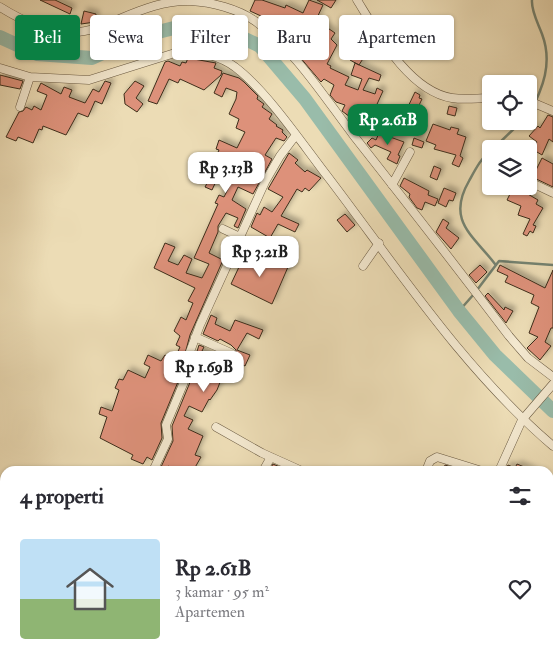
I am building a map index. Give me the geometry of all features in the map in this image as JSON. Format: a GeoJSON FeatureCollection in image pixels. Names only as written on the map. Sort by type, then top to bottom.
{"type":"FeatureCollection","features":[{"type":"Feature","properties":{"kind":"street"},"geometry":{"type":"LineString","coordinates":[[357,0],[377,33],[413,78],[425,87],[451,98],[482,98]]}},
{"type":"Feature","properties":{"kind":"street"},"geometry":{"type":"LineString","coordinates":[[0,6],[32,24],[70,31],[95,29],[149,7],[180,2],[209,4],[245,15],[272,36],[302,68],[509,336],[528,358],[553,377]]}},
{"type":"Feature","properties":{"kind":"street"},"geometry":{"type":"LineString","coordinates":[[0,68],[30,77],[89,80],[178,52],[201,52],[225,60],[237,68],[253,82],[296,135],[461,350],[524,418],[553,446]]}},
{"type":"Feature","properties":{"kind":"street"},"geometry":{"type":"LineString","coordinates":[[20,107],[30,77]]}},
{"type":"Feature","properties":{"kind":"street"},"geometry":{"type":"LineString","coordinates":[[537,104],[553,111]]}},
{"type":"Feature","properties":{"kind":"street"},"geometry":{"type":"LineString","coordinates":[[155,466],[167,441],[166,425],[189,370],[188,357],[195,337],[265,182],[284,150],[296,135]]}},
{"type":"Feature","properties":{"kind":"street"},"geometry":{"type":"LineString","coordinates":[[392,185],[410,152]]}},
{"type":"Feature","properties":{"kind":"street"},"geometry":{"type":"LineString","coordinates":[[537,185],[553,193]]}},
{"type":"Feature","properties":{"kind":"street"},"geometry":{"type":"LineString","coordinates":[[223,229],[240,237]]}},
{"type":"Feature","properties":{"kind":"street"},"geometry":{"type":"LineString","coordinates":[[364,266],[378,243]]}},
{"type":"Feature","properties":{"kind":"street"},"geometry":{"type":"LineString","coordinates":[[195,337],[231,353]]}},
{"type":"Feature","properties":{"kind":"street"},"geometry":{"type":"LineString","coordinates":[[501,466],[524,418],[552,385]]}},
{"type":"Feature","properties":{"kind":"street"},"geometry":{"type":"LineString","coordinates":[[216,427],[271,458],[290,466]]}},
{"type":"Feature","properties":{"kind":"street"},"geometry":{"type":"LineString","coordinates":[[428,466],[430,460],[437,457],[466,466]]}},
{"type":"Feature","properties":{"kind":"street"},"geometry":{"type":"LineString","coordinates":[[266,466],[271,458]]}},
{"type":"Feature","properties":{"kind":"building"},"geometry":{"type":"Polygon","coordinates":[[[40,0],[55,0],[72,8],[70,14],[40,0]]]}},
{"type":"Feature","properties":{"kind":"building"},"geometry":{"type":"Polygon","coordinates":[[[255,0],[262,0],[285,8],[286,5],[303,13],[309,0],[323,5],[318,15],[259,15],[250,11],[255,0]]]}},
{"type":"Feature","properties":{"kind":"building"},"geometry":{"type":"Polygon","coordinates":[[[317,0],[336,0],[331,8],[317,0]]]}},
{"type":"Feature","properties":{"kind":"building"},"geometry":{"type":"Polygon","coordinates":[[[84,11],[96,14],[90,15],[90,23],[81,24],[84,11]]]}},
{"type":"Feature","properties":{"kind":"building"},"geometry":{"type":"Polygon","coordinates":[[[329,29],[335,33],[331,39],[337,45],[327,64],[331,66],[330,68],[349,77],[345,85],[358,90],[362,79],[351,75],[355,63],[381,75],[379,81],[369,78],[363,90],[375,94],[377,88],[383,91],[363,135],[358,132],[360,127],[352,123],[354,120],[342,111],[345,105],[336,102],[330,95],[334,85],[324,79],[321,82],[302,60],[329,60],[329,29]]]}},
{"type":"Feature","properties":{"kind":"building"},"geometry":{"type":"Polygon","coordinates":[[[187,60],[199,60],[216,63],[214,68],[222,71],[221,75],[204,90],[180,79],[178,83],[169,79],[157,104],[148,101],[165,62],[168,61],[180,66],[182,62],[186,63],[187,60]]]}},
{"type":"Feature","properties":{"kind":"building"},"geometry":{"type":"Polygon","coordinates":[[[350,60],[362,60],[359,65],[350,60]]]}},
{"type":"Feature","properties":{"kind":"building"},"geometry":{"type":"Polygon","coordinates":[[[223,73],[239,78],[258,96],[257,99],[264,104],[262,107],[272,114],[269,119],[283,130],[282,132],[287,137],[284,141],[276,138],[265,155],[272,159],[253,194],[238,187],[232,200],[246,209],[238,228],[234,226],[238,218],[226,213],[218,226],[218,232],[209,253],[223,260],[190,335],[183,361],[175,358],[180,347],[176,345],[180,336],[174,331],[181,317],[186,320],[193,303],[188,301],[195,288],[154,268],[165,243],[175,247],[168,261],[178,265],[184,255],[192,259],[186,273],[202,278],[209,264],[194,258],[218,204],[215,203],[219,195],[224,197],[232,181],[219,175],[212,190],[205,187],[218,163],[214,161],[219,150],[216,149],[219,140],[237,148],[245,132],[236,128],[239,119],[229,114],[237,92],[226,88],[222,97],[214,93],[223,73]]]}},
{"type":"Feature","properties":{"kind":"building"},"geometry":{"type":"Polygon","coordinates":[[[0,75],[23,81],[20,89],[0,85],[0,75]]]}},
{"type":"Feature","properties":{"kind":"building"},"geometry":{"type":"Polygon","coordinates":[[[105,81],[111,83],[102,104],[95,101],[88,117],[78,113],[66,135],[43,126],[42,130],[39,129],[33,143],[18,137],[16,141],[6,137],[19,112],[23,111],[26,107],[32,110],[34,106],[41,110],[47,95],[37,91],[41,83],[61,94],[64,87],[72,90],[69,97],[85,103],[93,89],[99,92],[105,81]]]}},
{"type":"Feature","properties":{"kind":"building"},"geometry":{"type":"Polygon","coordinates":[[[135,81],[144,86],[136,98],[143,104],[137,112],[125,104],[124,94],[135,81]]]}},
{"type":"Feature","properties":{"kind":"building"},"geometry":{"type":"Polygon","coordinates":[[[415,92],[422,99],[409,126],[396,121],[400,113],[405,113],[415,92]]]}},
{"type":"Feature","properties":{"kind":"building"},"geometry":{"type":"Polygon","coordinates":[[[449,106],[457,108],[455,116],[447,114],[449,106]]]}},
{"type":"Feature","properties":{"kind":"building"},"geometry":{"type":"Polygon","coordinates":[[[548,115],[553,117],[553,142],[549,139],[542,155],[537,152],[537,140],[529,136],[534,130],[537,130],[538,126],[540,128],[548,115]]]}},
{"type":"Feature","properties":{"kind":"building"},"geometry":{"type":"Polygon","coordinates":[[[433,124],[450,130],[451,127],[459,129],[457,134],[466,137],[460,156],[463,158],[459,167],[452,164],[456,155],[434,149],[436,145],[426,141],[433,124]]]}},
{"type":"Feature","properties":{"kind":"building"},"geometry":{"type":"Polygon","coordinates":[[[379,133],[404,142],[398,155],[400,156],[397,164],[387,159],[391,152],[375,145],[371,148],[367,143],[372,138],[376,140],[379,133]]]}},
{"type":"Feature","properties":{"kind":"building"},"geometry":{"type":"Polygon","coordinates":[[[414,138],[424,142],[422,148],[412,145],[414,138]]]}},
{"type":"Feature","properties":{"kind":"building"},"geometry":{"type":"Polygon","coordinates":[[[289,153],[298,160],[295,163],[305,172],[307,170],[321,178],[309,191],[305,188],[302,192],[297,189],[281,216],[299,224],[295,232],[278,224],[270,238],[251,227],[257,213],[260,215],[264,207],[272,212],[283,197],[268,189],[289,153]]]}},
{"type":"Feature","properties":{"kind":"building"},"geometry":{"type":"Polygon","coordinates":[[[542,158],[553,164],[553,187],[537,179],[537,168],[542,158]]]}},
{"type":"Feature","properties":{"kind":"building"},"geometry":{"type":"Polygon","coordinates":[[[434,166],[441,169],[437,180],[430,177],[434,166]]]}},
{"type":"Feature","properties":{"kind":"building"},"geometry":{"type":"Polygon","coordinates":[[[404,178],[429,191],[428,195],[438,199],[435,206],[425,202],[422,210],[417,208],[409,197],[410,194],[400,186],[404,178]]]}},
{"type":"Feature","properties":{"kind":"building"},"geometry":{"type":"Polygon","coordinates":[[[444,188],[456,193],[453,201],[449,200],[446,207],[438,203],[444,188]]]}},
{"type":"Feature","properties":{"kind":"building"},"geometry":{"type":"Polygon","coordinates":[[[510,195],[529,195],[538,200],[536,204],[543,208],[533,225],[536,226],[533,233],[530,231],[527,236],[523,234],[530,219],[518,215],[521,206],[507,200],[510,195]]]}},
{"type":"Feature","properties":{"kind":"building"},"geometry":{"type":"Polygon","coordinates":[[[345,214],[355,225],[347,232],[337,220],[345,214]]]}},
{"type":"Feature","properties":{"kind":"building"},"geometry":{"type":"Polygon","coordinates":[[[443,219],[449,223],[446,228],[459,238],[451,249],[436,232],[443,219]]]}},
{"type":"Feature","properties":{"kind":"building"},"geometry":{"type":"Polygon","coordinates":[[[266,255],[288,267],[272,304],[231,284],[239,267],[233,265],[237,256],[258,270],[266,255]]]}},
{"type":"Feature","properties":{"kind":"building"},"geometry":{"type":"Polygon","coordinates":[[[480,265],[487,272],[476,283],[469,275],[480,265]]]}},
{"type":"Feature","properties":{"kind":"building"},"geometry":{"type":"Polygon","coordinates":[[[500,265],[545,288],[553,270],[553,328],[551,328],[545,342],[551,346],[540,360],[527,348],[538,337],[529,333],[539,307],[531,303],[534,295],[505,282],[508,276],[497,271],[500,265]]]}},
{"type":"Feature","properties":{"kind":"building"},"geometry":{"type":"Polygon","coordinates":[[[488,293],[504,310],[505,307],[513,311],[506,323],[485,296],[488,293]]]}},
{"type":"Feature","properties":{"kind":"building"},"geometry":{"type":"Polygon","coordinates":[[[211,315],[217,318],[215,324],[230,331],[235,320],[263,330],[259,339],[247,333],[237,350],[250,355],[245,366],[234,361],[230,369],[226,367],[217,390],[209,399],[202,412],[189,406],[184,416],[193,420],[188,429],[203,436],[195,455],[201,457],[196,466],[161,466],[173,441],[172,426],[193,375],[207,382],[213,370],[194,361],[199,345],[204,347],[202,351],[213,356],[214,353],[231,359],[236,355],[236,350],[231,345],[220,339],[218,341],[203,334],[211,315]]]}},
{"type":"Feature","properties":{"kind":"building"},"geometry":{"type":"Polygon","coordinates":[[[148,355],[161,361],[165,355],[173,360],[166,371],[180,377],[161,423],[162,438],[152,460],[147,457],[143,464],[131,459],[133,455],[100,438],[107,417],[99,414],[101,407],[112,411],[119,390],[115,388],[119,379],[123,380],[128,370],[145,378],[150,367],[144,364],[148,355]]]}},
{"type":"Feature","properties":{"kind":"waterway"},"geometry":{"type":"LineString","coordinates":[[532,0],[547,55],[545,75],[537,97]]}},
{"type":"Feature","properties":{"kind":"waterway"},"geometry":{"type":"LineString","coordinates":[[0,37],[37,54],[92,58],[138,37],[186,25],[228,31],[260,46],[305,99],[459,311],[495,355],[553,411]]}},
{"type":"Feature","properties":{"kind":"waterway"},"geometry":{"type":"LineString","coordinates":[[502,140],[513,130]]}},
{"type":"Feature","properties":{"kind":"waterway"},"geometry":{"type":"LineString","coordinates":[[482,159],[463,195],[460,207],[461,217],[471,236],[495,264]]}},
{"type":"Feature","properties":{"kind":"waterway"},"geometry":{"type":"LineString","coordinates":[[477,290],[499,261],[553,265]]}},
{"type":"Feature","properties":{"kind":"waterway"},"geometry":{"type":"LineString","coordinates":[[459,311],[474,294]]}}]}
